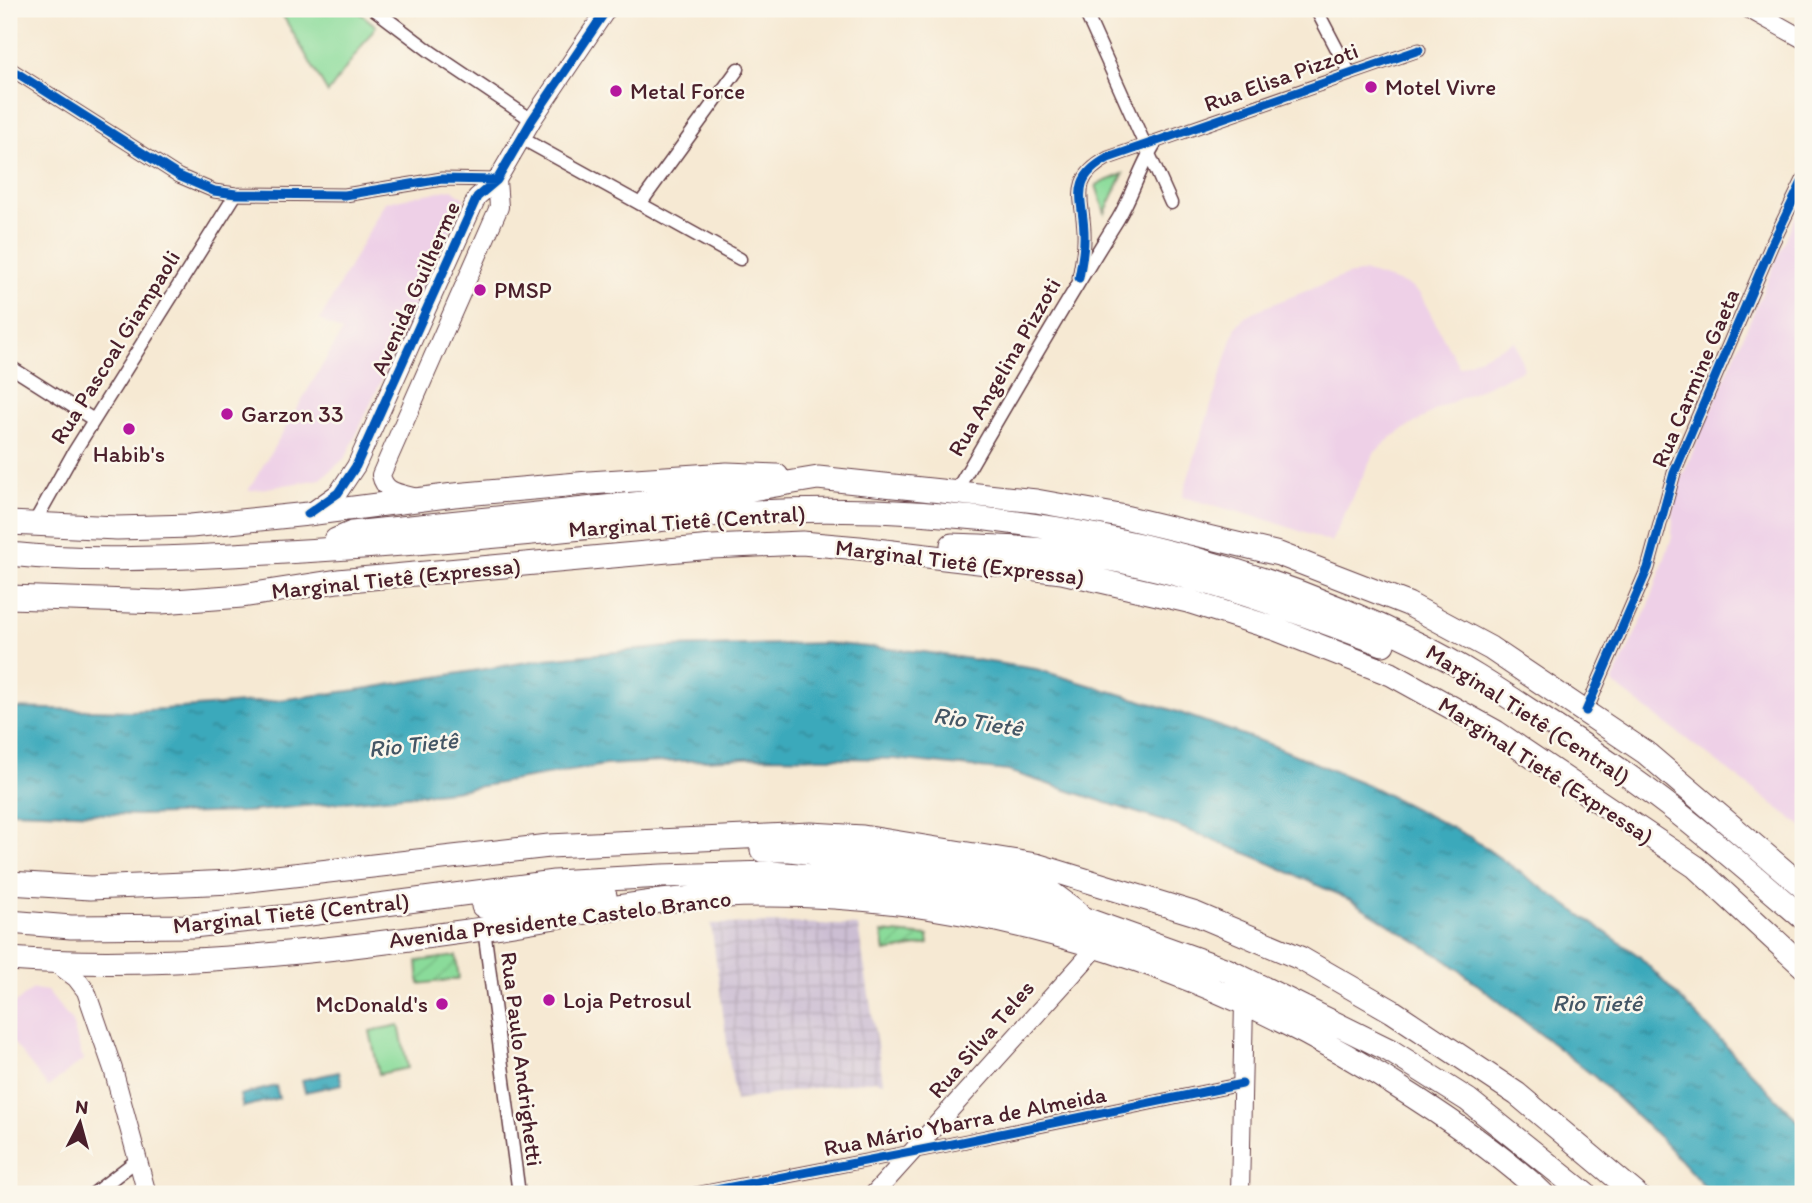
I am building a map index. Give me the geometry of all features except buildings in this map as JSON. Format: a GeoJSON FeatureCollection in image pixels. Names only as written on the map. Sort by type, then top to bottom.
{"type":"FeatureCollection","features":[{"type":"Feature","properties":{"kind":"highway"},"geometry":{"type":"LineString","coordinates":[[9,523],[147,528],[309,514],[454,495],[727,474],[818,478],[956,491],[1120,516],[1279,554],[1408,604],[1490,648],[1646,753],[1803,887]]}},
{"type":"Feature","properties":{"kind":"highway"},"geometry":{"type":"LineString","coordinates":[[307,552],[352,533],[710,496],[818,478]]}},
{"type":"Feature","properties":{"kind":"highway","name":"Marginal Tietê (Central)"},"geometry":{"type":"LineString","coordinates":[[9,554],[143,559],[307,552],[444,542],[752,512],[866,511],[959,516],[1072,530],[1180,554],[1246,573],[1328,604],[1423,646],[1488,683],[1577,741],[1676,811],[1803,918]]}},
{"type":"Feature","properties":{"kind":"highway","name":"Marginal Tietê (Expressa)"},"geometry":{"type":"LineString","coordinates":[[9,597],[161,601],[242,596],[338,581],[712,547],[802,543],[1062,572],[1188,601],[1276,629],[1391,674],[1496,732],[1696,867],[1803,966]]}},
{"type":"Feature","properties":{"kind":"highway"},"geometry":{"type":"LineString","coordinates":[[859,548],[925,544],[1014,548],[1085,555],[1184,575],[1276,604],[1488,683]]}},
{"type":"Feature","properties":{"kind":"highway"},"geometry":{"type":"LineString","coordinates":[[9,883],[90,888],[232,882],[550,846],[811,834],[863,837],[1036,865],[1196,914],[1300,958],[1392,1011],[1517,1094],[1636,1194]]}},
{"type":"Feature","properties":{"kind":"highway"},"geometry":{"type":"LineString","coordinates":[[550,846],[585,854],[790,850],[906,864],[1017,882],[1050,892],[1086,919]]}},
{"type":"Feature","properties":{"kind":"highway","name":"Marginal Tietê (Central)"},"geometry":{"type":"LineString","coordinates":[[9,922],[71,927],[192,926],[302,915],[554,882],[770,873],[888,881],[1006,899],[1086,919],[1227,970],[1389,1050],[1468,1100],[1585,1194]]}},
{"type":"Feature","properties":{"kind":"highway","name":"Avenida Presidente Castelo Branco"},"geometry":{"type":"LineString","coordinates":[[9,959],[54,962],[166,962],[267,956],[484,929],[660,901],[759,894],[895,903],[992,918],[1096,947],[1170,971],[1244,1002],[1335,1048],[1403,1090],[1524,1175],[1543,1194]]}},
{"type":"Feature","properties":{"kind":"highway"},"geometry":{"type":"LineString","coordinates":[[302,915],[331,920],[611,896],[632,896],[660,901]]}},
{"type":"Feature","properties":{"kind":"street"},"geometry":{"type":"LineString","coordinates":[[374,9],[431,52],[532,120]]}},
{"type":"Feature","properties":{"kind":"street","name":"Avenida Guilherme"},"geometry":{"type":"LineString","coordinates":[[309,514],[338,493],[362,454],[477,197],[498,180],[532,120],[607,9]]}},
{"type":"Feature","properties":{"kind":"street"},"geometry":{"type":"LineString","coordinates":[[1084,9],[1150,147],[1171,203]]}},
{"type":"Feature","properties":{"kind":"street"},"geometry":{"type":"LineString","coordinates":[[1316,9],[1349,72]]}},
{"type":"Feature","properties":{"kind":"street"},"geometry":{"type":"LineString","coordinates":[[1749,9],[1803,39]]}},
{"type":"Feature","properties":{"kind":"street","name":"Rua Elisa Pizzoti"},"geometry":{"type":"LineString","coordinates":[[1079,278],[1084,239],[1080,195],[1086,175],[1093,166],[1108,158],[1150,147],[1349,72],[1419,50]]}},
{"type":"Feature","properties":{"kind":"street"},"geometry":{"type":"LineString","coordinates":[[9,68],[179,176],[214,191],[236,194],[345,195],[442,179],[498,180]]}},
{"type":"Feature","properties":{"kind":"street"},"geometry":{"type":"LineString","coordinates":[[640,204],[738,69]]}},
{"type":"Feature","properties":{"kind":"street"},"geometry":{"type":"LineString","coordinates":[[521,138],[740,259]]}},
{"type":"Feature","properties":{"kind":"street","name":"Rua Angelina Pizzoti"},"geometry":{"type":"LineString","coordinates":[[956,491],[1079,278],[1120,216],[1150,147]]}},
{"type":"Feature","properties":{"kind":"street","name":"Avenida Guilherme"},"geometry":{"type":"LineString","coordinates":[[420,499],[387,489],[380,475],[499,207],[498,180]]}},
{"type":"Feature","properties":{"kind":"street","name":"Rua Carmine Gaeta"},"geometry":{"type":"LineString","coordinates":[[1586,711],[1648,568],[1674,473],[1772,244],[1803,180]]}},
{"type":"Feature","properties":{"kind":"street","name":"Rua Pascoal Giampaoli"},"geometry":{"type":"LineString","coordinates":[[33,525],[94,420],[236,194]]}},
{"type":"Feature","properties":{"kind":"street"},"geometry":{"type":"LineString","coordinates":[[9,366],[94,420]]}},
{"type":"Feature","properties":{"kind":"street"},"geometry":{"type":"LineString","coordinates":[[398,372],[421,382]]}},
{"type":"Feature","properties":{"kind":"street","name":"Rua Paulo Andrighetti"},"geometry":{"type":"LineString","coordinates":[[484,929],[519,1194]]}},
{"type":"Feature","properties":{"kind":"street","name":"Rua Silva Teles"},"geometry":{"type":"LineString","coordinates":[[874,1194],[1096,947]]}},
{"type":"Feature","properties":{"kind":"street"},"geometry":{"type":"LineString","coordinates":[[54,962],[76,978],[86,991],[113,1069],[147,1194]]}},
{"type":"Feature","properties":{"kind":"street"},"geometry":{"type":"LineString","coordinates":[[1240,1194],[1244,1002]]}},
{"type":"Feature","properties":{"kind":"street","name":"Rua Mário Ybarra de Almeida"},"geometry":{"type":"LineString","coordinates":[[695,1194],[1242,1084]]}},
{"type":"Feature","properties":{"kind":"street"},"geometry":{"type":"LineString","coordinates":[[93,1194],[137,1160]]}},
{"type":"Feature","properties":{"kind":"shaded area"},"geometry":{"type":"Polygon","coordinates":[[[452,189],[465,199],[346,457],[321,479],[248,491],[342,332],[320,320],[385,202],[452,189]]]}},
{"type":"Feature","properties":{"kind":"shaded area"},"geometry":{"type":"Polygon","coordinates":[[[1796,215],[1803,223],[1803,827],[1612,683],[1649,605],[1672,537],[1674,501],[1679,483],[1796,215]]]}},
{"type":"Feature","properties":{"kind":"shaded area"},"geometry":{"type":"Polygon","coordinates":[[[1366,272],[1408,285],[1420,294],[1459,367],[1515,341],[1524,369],[1439,408],[1392,437],[1374,453],[1331,542],[1265,519],[1182,497],[1236,327],[1245,316],[1260,309],[1347,275],[1366,272]]]}},
{"type":"Feature","properties":{"kind":"shaded area"},"geometry":{"type":"Polygon","coordinates":[[[797,923],[858,926],[883,1082],[877,1080],[806,1089],[735,1101],[711,924],[797,923]]]}},
{"type":"Feature","properties":{"kind":"shaded area"},"geometry":{"type":"Polygon","coordinates":[[[33,989],[47,991],[72,1022],[83,1060],[48,1087],[9,1037],[9,1008],[33,989]]]}},
{"type":"Feature","properties":{"kind":"green space"},"geometry":{"type":"Polygon","coordinates":[[[279,9],[355,9],[376,26],[328,93],[279,9]]]}},
{"type":"Feature","properties":{"kind":"green space"},"geometry":{"type":"Polygon","coordinates":[[[1123,174],[1105,213],[1096,185],[1123,174]]]}},
{"type":"Feature","properties":{"kind":"green space"},"geometry":{"type":"Polygon","coordinates":[[[882,932],[928,936],[929,944],[885,952],[882,932]]]}},
{"type":"Feature","properties":{"kind":"green space"},"geometry":{"type":"Polygon","coordinates":[[[456,956],[459,979],[419,984],[417,961],[456,956]]]}},
{"type":"Feature","properties":{"kind":"green space"},"geometry":{"type":"Polygon","coordinates":[[[399,1025],[408,1068],[379,1074],[370,1031],[399,1025]]]}},
{"type":"Feature","properties":{"kind":"water","name":"Rio Tietê"},"geometry":{"type":"Polygon","coordinates":[[[825,643],[924,652],[1036,669],[1166,708],[1269,744],[1368,785],[1470,837],[1639,956],[1803,1126],[1803,1194],[1711,1194],[1660,1138],[1595,1077],[1449,962],[1350,900],[1258,858],[1175,825],[1008,771],[895,759],[763,757],[605,765],[453,791],[245,812],[139,815],[9,811],[9,708],[132,711],[196,707],[357,690],[546,659],[667,647],[825,643]]]}},
{"type":"Feature","properties":{"kind":"water"},"geometry":{"type":"Polygon","coordinates":[[[339,1072],[342,1084],[305,1092],[302,1080],[339,1072]]]}},
{"type":"Feature","properties":{"kind":"water"},"geometry":{"type":"Polygon","coordinates":[[[276,1086],[279,1098],[243,1107],[240,1095],[276,1086]]]}},
{"type":"Feature","properties":{"kind":"cycle path"},"geometry":{"type":"LineString","coordinates":[[308,514],[338,493],[356,466],[477,197],[497,180],[532,120],[607,9]]}},
{"type":"Feature","properties":{"kind":"cycle path"},"geometry":{"type":"LineString","coordinates":[[1079,278],[1084,240],[1082,184],[1086,175],[1108,158],[1419,50]]}},
{"type":"Feature","properties":{"kind":"cycle path"},"geometry":{"type":"LineString","coordinates":[[9,68],[179,176],[214,191],[236,194],[345,195],[442,179],[497,180]]}},
{"type":"Feature","properties":{"kind":"cycle path"},"geometry":{"type":"LineString","coordinates":[[1586,711],[1648,568],[1674,473],[1772,244],[1803,180]]}},
{"type":"Feature","properties":{"kind":"cycle path"},"geometry":{"type":"LineString","coordinates":[[695,1194],[1242,1084]]}},
{"type":"Feature","properties":{"kind":"place","name":"Motel Vivre"},"geometry":{"type":"Point","coordinates":[1371,87]}},
{"type":"Feature","properties":{"kind":"place","name":"Metal Force"},"geometry":{"type":"Point","coordinates":[616,91]}},
{"type":"Feature","properties":{"kind":"place","name":"PMSP"},"geometry":{"type":"Point","coordinates":[480,290]}},
{"type":"Feature","properties":{"kind":"place","name":"Garzon 33"},"geometry":{"type":"Point","coordinates":[227,414]}},
{"type":"Feature","properties":{"kind":"place","name":"Habib's"},"geometry":{"type":"Point","coordinates":[129,429]}},
{"type":"Feature","properties":{"kind":"place","name":"Loja Petrosul"},"geometry":{"type":"Point","coordinates":[549,1000]}},
{"type":"Feature","properties":{"kind":"place","name":"McDonald's"},"geometry":{"type":"Point","coordinates":[442,1004]}}]}
